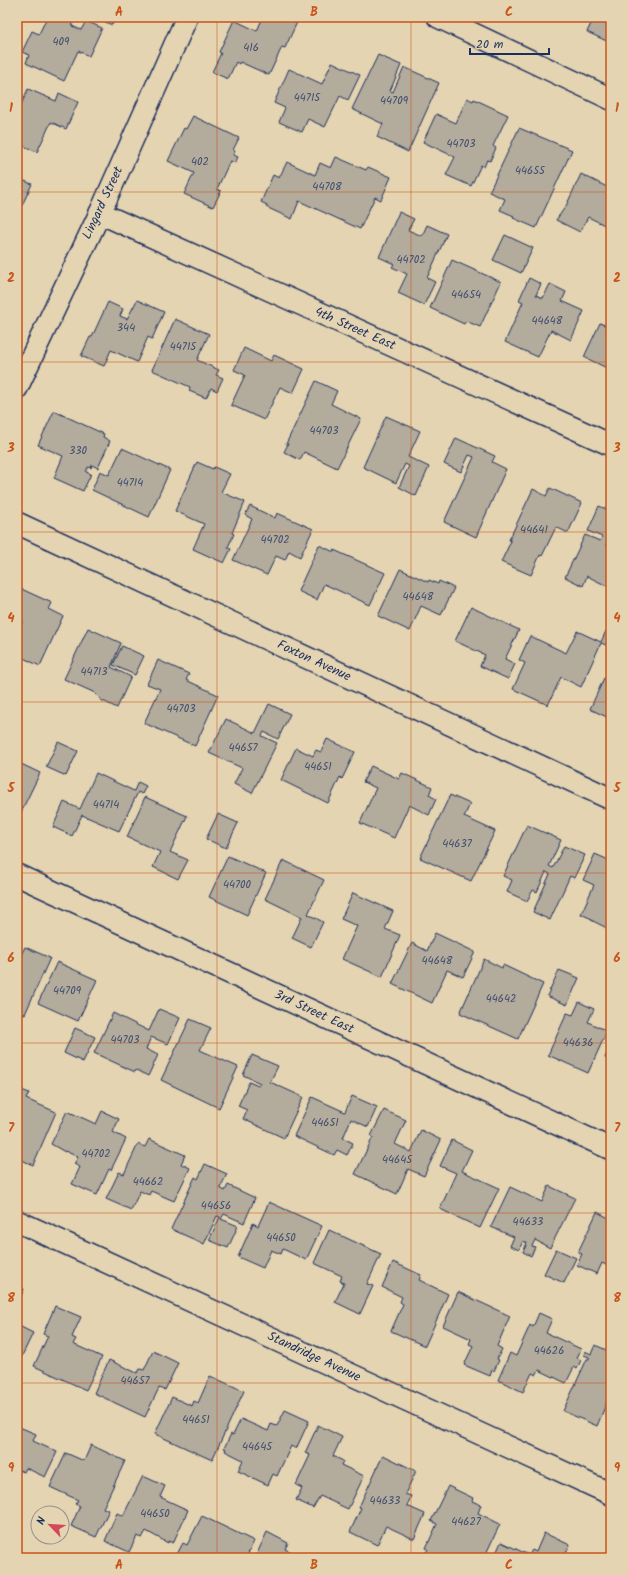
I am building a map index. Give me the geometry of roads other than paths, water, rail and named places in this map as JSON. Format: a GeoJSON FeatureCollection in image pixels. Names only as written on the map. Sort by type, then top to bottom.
{"type":"FeatureCollection","features":[{"type":"Feature","properties":{"kind":"street","name":"Lingard Street"},"geometry":{"type":"LineString","coordinates":[[17,388],[100,213],[187,17]]}},
{"type":"Feature","properties":{"kind":"street"},"geometry":{"type":"LineString","coordinates":[[438,17],[611,99]]}},
{"type":"Feature","properties":{"kind":"street","name":"4th Street East"},"geometry":{"type":"LineString","coordinates":[[100,213],[611,445]]}},
{"type":"Feature","properties":{"kind":"street","name":"Foxton Avenue"},"geometry":{"type":"LineString","coordinates":[[17,523],[611,798]]}},
{"type":"Feature","properties":{"kind":"street","name":"3rd Street East"},"geometry":{"type":"LineString","coordinates":[[17,875],[611,1149]]}},
{"type":"Feature","properties":{"kind":"street","name":"Standridge Avenue"},"geometry":{"type":"LineString","coordinates":[[17,1221],[611,1494]]}}]}
